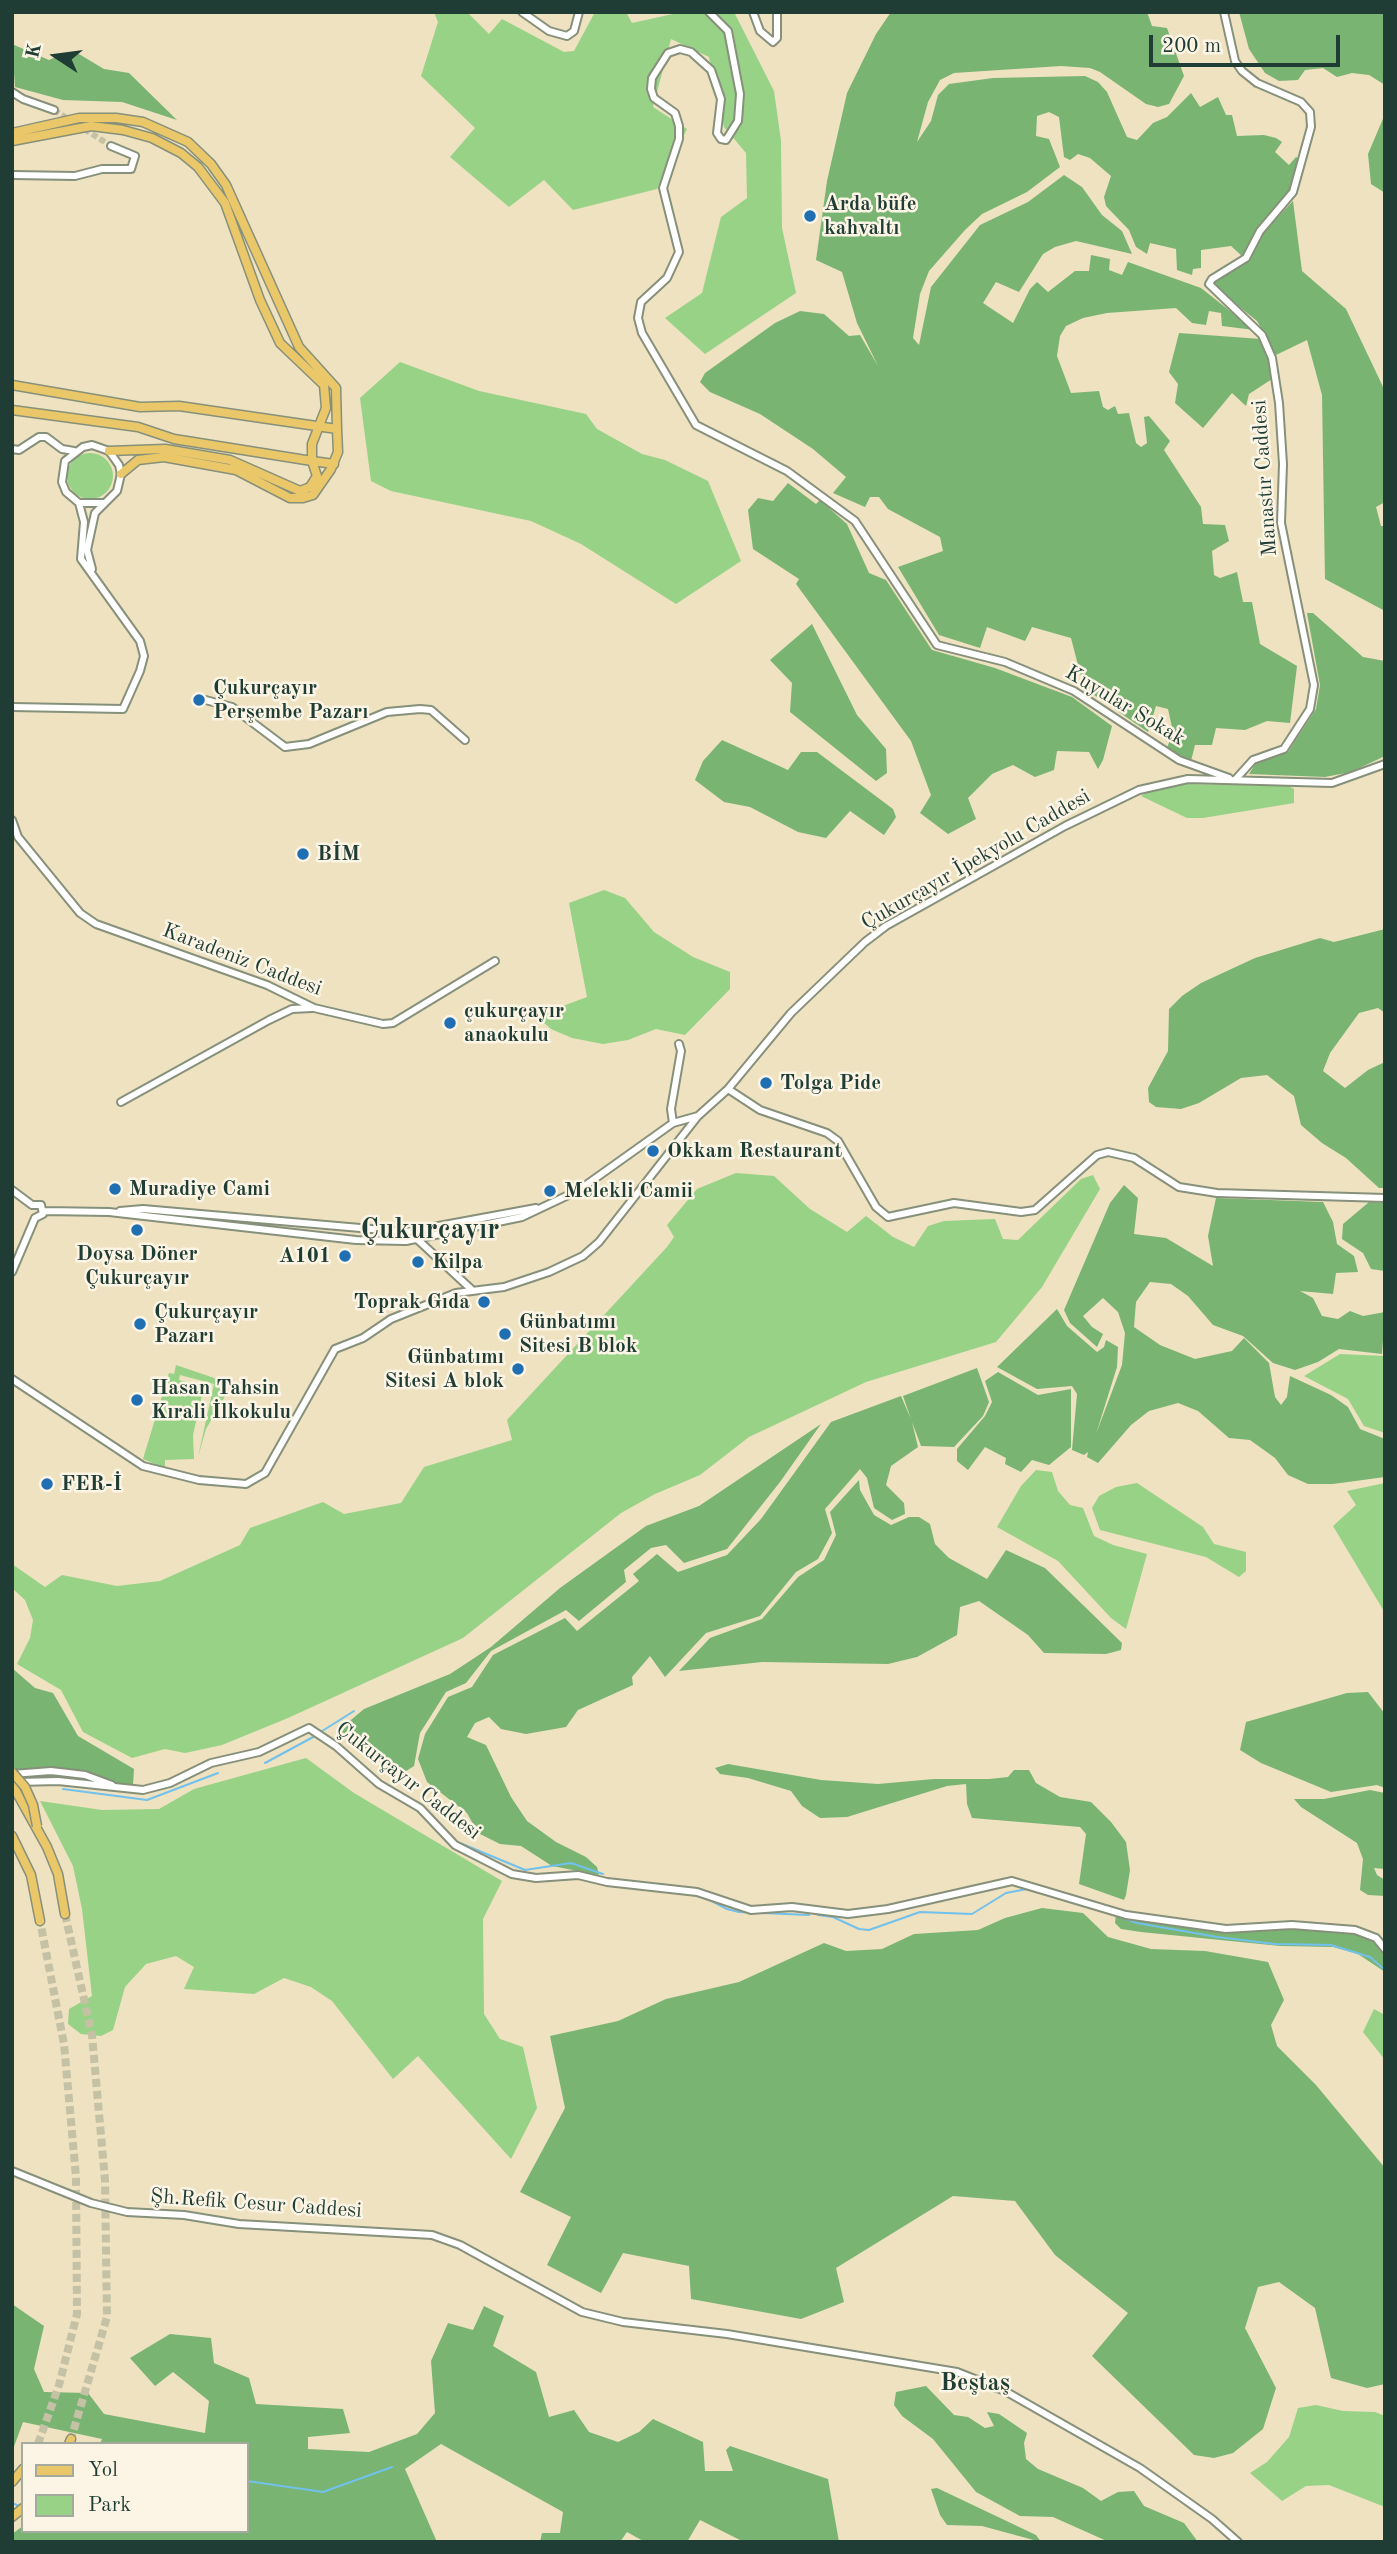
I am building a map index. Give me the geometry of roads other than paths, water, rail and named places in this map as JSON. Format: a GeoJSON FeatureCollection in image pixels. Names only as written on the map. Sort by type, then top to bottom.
{"type":"FeatureCollection","features":[{"type":"Feature","properties":{"kind":"main road"},"geometry":{"type":"LineString","coordinates":[[12,133],[79,118],[116,118],[143,122],[188,142],[211,163],[226,185],[299,347],[336,388],[338,452],[334,464],[313,495],[290,498],[236,470],[164,457],[138,460],[121,474]]}},
{"type":"Feature","properties":{"kind":"main road"},"geometry":{"type":"LineString","coordinates":[[12,141],[91,126],[123,130],[152,138],[181,153],[198,167],[225,203],[260,300],[280,343],[324,385],[326,408],[312,443],[312,461],[317,476],[310,487],[300,491],[230,460],[165,449],[109,451]]}},
{"type":"Feature","properties":{"kind":"main road"},"geometry":{"type":"LineString","coordinates":[[12,385],[140,407],[179,406],[337,429]]}},
{"type":"Feature","properties":{"kind":"main road"},"geometry":{"type":"LineString","coordinates":[[12,410],[138,427],[174,439],[334,464]]}},
{"type":"Feature","properties":{"kind":"main road"},"geometry":{"type":"LineString","coordinates":[[12,1773],[25,1787],[33,1805],[37,1826]]}},
{"type":"Feature","properties":{"kind":"main road"},"geometry":{"type":"LineString","coordinates":[[12,1783],[37,1826],[58,1874],[65,1914]]}},
{"type":"Feature","properties":{"kind":"main road"},"geometry":{"type":"LineString","coordinates":[[13,1838],[31,1875],[40,1921]]}},
{"type":"Feature","properties":{"kind":"street"},"geometry":{"type":"LineString","coordinates":[[522,12],[549,31],[567,36],[574,31],[579,12]]}},
{"type":"Feature","properties":{"kind":"street","name":"Kuyular Sokak"},"geometry":{"type":"LineString","coordinates":[[709,12],[728,31],[740,94],[738,121],[726,141],[720,139],[717,133],[721,99],[711,71],[691,52],[680,50],[668,53],[652,78],[651,89],[654,97],[675,113],[679,126],[679,138],[663,188],[679,252],[667,278],[641,302],[638,318],[642,333],[696,425],[787,471],[855,521],[937,645],[1005,662],[1074,691],[1179,760],[1234,780]]}},
{"type":"Feature","properties":{"kind":"street"},"geometry":{"type":"LineString","coordinates":[[753,12],[760,31],[773,42],[777,38],[777,12]]}},
{"type":"Feature","properties":{"kind":"street","name":"Manastır Caddesi"},"geometry":{"type":"LineString","coordinates":[[1224,12],[1235,61],[1242,71],[1257,83],[1301,102],[1310,113],[1311,127],[1293,192],[1260,231],[1246,258],[1212,279],[1209,284],[1262,335],[1272,358],[1279,402],[1283,464],[1281,523],[1314,685],[1310,709],[1284,749],[1253,760],[1234,780]]}},
{"type":"Feature","properties":{"kind":"street"},"geometry":{"type":"LineString","coordinates":[[12,92],[23,99],[54,110]]}},
{"type":"Feature","properties":{"kind":"street"},"geometry":{"type":"LineString","coordinates":[[12,175],[75,176],[102,169],[131,169],[135,156],[111,146]]}},
{"type":"Feature","properties":{"kind":"street"},"geometry":{"type":"LineString","coordinates":[[12,449],[19,450],[38,437],[46,437],[62,449],[74,451],[92,445],[109,451],[119,465],[121,474],[117,491],[95,513],[87,550],[97,581]]}},
{"type":"Feature","properties":{"kind":"street"},"geometry":{"type":"LineString","coordinates":[[12,707],[123,709],[135,685],[144,656],[140,641],[81,559],[84,522],[79,503],[66,492],[62,482],[65,461],[62,449]]}},
{"type":"Feature","properties":{"kind":"street"},"geometry":{"type":"LineString","coordinates":[[65,461],[74,451]]}},
{"type":"Feature","properties":{"kind":"street"},"geometry":{"type":"LineString","coordinates":[[79,503],[103,503]]}},
{"type":"Feature","properties":{"kind":"street"},"geometry":{"type":"LineString","coordinates":[[198,698],[232,708],[285,747],[309,744],[387,712],[406,710],[431,710],[464,740]]}},
{"type":"Feature","properties":{"kind":"street","name":"Çukurçayır İpekyolu Caddesi"},"geometry":{"type":"LineString","coordinates":[[12,1190],[32,1205],[39,1204],[44,1211],[109,1212],[356,1240],[418,1241],[435,1233],[522,1217],[579,1190],[673,1123],[698,1116],[728,1089],[791,1013],[865,942],[887,926],[1065,826],[1139,790],[1188,779],[1332,783],[1385,764]]}},
{"type":"Feature","properties":{"kind":"street","name":"Karadeniz Caddesi"},"geometry":{"type":"LineString","coordinates":[[12,820],[18,837],[80,913],[96,924],[267,985],[314,1008],[383,1024],[393,1023],[408,1017],[495,961]]}},
{"type":"Feature","properties":{"kind":"street"},"geometry":{"type":"LineString","coordinates":[[121,1102],[292,1009],[314,1008]]}},
{"type":"Feature","properties":{"kind":"street"},"geometry":{"type":"LineString","coordinates":[[673,1123],[671,1108],[681,1051],[679,1044]]}},
{"type":"Feature","properties":{"kind":"street"},"geometry":{"type":"LineString","coordinates":[[728,1089],[760,1110],[827,1133],[838,1141],[876,1207],[888,1217],[954,1203],[1021,1212],[1035,1210],[1097,1155],[1108,1152],[1135,1158],[1151,1172],[1179,1187],[1217,1193],[1385,1198]]}},
{"type":"Feature","properties":{"kind":"street"},"geometry":{"type":"LineString","coordinates":[[12,1379],[143,1466],[199,1480],[246,1483],[265,1473],[335,1349],[363,1338],[391,1319],[456,1293],[530,1279],[583,1256],[599,1242],[698,1116]]}},
{"type":"Feature","properties":{"kind":"street"},"geometry":{"type":"LineString","coordinates":[[32,1205],[29,1212],[35,1218]]}},
{"type":"Feature","properties":{"kind":"street","name":"Çukurçayır İpekyolu Caddesi"},"geometry":{"type":"LineString","coordinates":[[109,1212],[143,1209],[358,1230],[415,1231],[435,1225],[552,1205]]}},
{"type":"Feature","properties":{"kind":"street"},"geometry":{"type":"LineString","coordinates":[[12,1272],[35,1218],[41,1216],[44,1211]]}},
{"type":"Feature","properties":{"kind":"street"},"geometry":{"type":"LineString","coordinates":[[415,1231],[418,1241],[472,1290]]}},
{"type":"Feature","properties":{"kind":"street","name":"Çukurçayır Caddesi"},"geometry":{"type":"LineString","coordinates":[[127,1790],[142,1790],[170,1783],[198,1767],[259,1752],[312,1730],[379,1784],[420,1808],[455,1845],[512,1874],[536,1878],[578,1875],[607,1882],[698,1892],[751,1910],[792,1907],[848,1914],[888,1909],[981,1885],[1012,1881],[1126,1915],[1226,1928],[1272,1925],[1355,1930],[1376,1938],[1385,1949]]}},
{"type":"Feature","properties":{"kind":"street"},"geometry":{"type":"LineString","coordinates":[[12,1773],[51,1771],[85,1775],[127,1790]]}},
{"type":"Feature","properties":{"kind":"street"},"geometry":{"type":"LineString","coordinates":[[12,1783],[58,1781],[127,1790]]}},
{"type":"Feature","properties":{"kind":"street","name":"Şh.Refik Cesur Caddesi"},"geometry":{"type":"LineString","coordinates":[[12,2171],[90,2203],[127,2212],[184,2215],[239,2224],[417,2233],[460,2245],[582,2312],[623,2322],[727,2334],[957,2372],[1005,2391],[1140,2468],[1212,2519],[1238,2542]]}},
{"type":"Feature","properties":{"kind":"waterway"},"geometry":{"type":"LineString","coordinates":[[319,1733],[354,1711]]}},
{"type":"Feature","properties":{"kind":"waterway"},"geometry":{"type":"LineString","coordinates":[[265,1763],[315,1736]]}},
{"type":"Feature","properties":{"kind":"waterway"},"geometry":{"type":"LineString","coordinates":[[63,1789],[147,1800],[218,1773]]}},
{"type":"Feature","properties":{"kind":"waterway"},"geometry":{"type":"LineString","coordinates":[[460,1843],[525,1870],[571,1863],[603,1874]]}},
{"type":"Feature","properties":{"kind":"waterway"},"geometry":{"type":"LineString","coordinates":[[818,1915],[833,1917],[859,1929],[869,1930],[920,1912],[972,1914],[1006,1893],[1027,1889]]}},
{"type":"Feature","properties":{"kind":"waterway"},"geometry":{"type":"LineString","coordinates":[[702,1896],[739,1912],[809,1915]]}},
{"type":"Feature","properties":{"kind":"waterway"},"geometry":{"type":"LineString","coordinates":[[1110,1913],[1137,1923],[1217,1937],[1275,1944],[1331,1945],[1370,1957],[1385,1970]]}},
{"type":"Feature","properties":{"kind":"waterway"},"geometry":{"type":"LineString","coordinates":[[248,2481],[323,2492],[392,2467]]}},
{"type":"Feature","properties":{"kind":"waterway"},"geometry":{"type":"LineString","coordinates":[[12,2503],[21,2507]]}},
{"type":"Feature","properties":{"kind":"tunnel"},"geometry":{"type":"LineString","coordinates":[[54,110],[111,146]]}},
{"type":"Feature","properties":{"kind":"tunnel"},"geometry":{"type":"LineString","coordinates":[[65,1914],[92,2035],[105,2180],[107,2317],[71,2439]]}},
{"type":"Feature","properties":{"kind":"tunnel"},"geometry":{"type":"LineString","coordinates":[[39,2442],[59,2385],[77,2314],[76,2177],[64,2044],[40,1921]]}},
{"type":"Feature","properties":{"kind":"place","name":"Arda büfe kahvaltı"},"geometry":{"type":"Point","coordinates":[810,216]}},
{"type":"Feature","properties":{"kind":"place","name":"Çukurçayır Perşembe Pazarı"},"geometry":{"type":"Point","coordinates":[199,700]}},
{"type":"Feature","properties":{"kind":"place","name":"BİM"},"geometry":{"type":"Point","coordinates":[303,854]}},
{"type":"Feature","properties":{"kind":"place","name":"çukurçayır anaokulu"},"geometry":{"type":"Point","coordinates":[450,1023]}},
{"type":"Feature","properties":{"kind":"place","name":"Tolga Pide"},"geometry":{"type":"Point","coordinates":[766,1083]}},
{"type":"Feature","properties":{"kind":"place","name":"Okkam Restaurant"},"geometry":{"type":"Point","coordinates":[653,1151]}},
{"type":"Feature","properties":{"kind":"place","name":"Muradiye Cami"},"geometry":{"type":"Point","coordinates":[115,1189]}},
{"type":"Feature","properties":{"kind":"place","name":"Melekli Camii"},"geometry":{"type":"Point","coordinates":[550,1191]}},
{"type":"Feature","properties":{"kind":"place","name":"Doysa Döner Çukurçayır"},"geometry":{"type":"Point","coordinates":[137,1230]}},
{"type":"Feature","properties":{"kind":"place","name":"A101"},"geometry":{"type":"Point","coordinates":[345,1256]}},
{"type":"Feature","properties":{"kind":"place","name":"Kilpa"},"geometry":{"type":"Point","coordinates":[418,1262]}},
{"type":"Feature","properties":{"kind":"place","name":"Toprak Gıda"},"geometry":{"type":"Point","coordinates":[484,1302]}},
{"type":"Feature","properties":{"kind":"place","name":"Çukurçayır Pazarı"},"geometry":{"type":"Point","coordinates":[140,1324]}},
{"type":"Feature","properties":{"kind":"place","name":"Günbatımı Sitesi B blok"},"geometry":{"type":"Point","coordinates":[505,1334]}},
{"type":"Feature","properties":{"kind":"place","name":"Günbatımı Sitesi A blok"},"geometry":{"type":"Point","coordinates":[518,1369]}},
{"type":"Feature","properties":{"kind":"place","name":"Hasan Tahsin Kırali İlkokulu"},"geometry":{"type":"Point","coordinates":[137,1400]}},
{"type":"Feature","properties":{"kind":"place","name":"FER-İ"},"geometry":{"type":"Point","coordinates":[47,1484]}},
{"type":"Feature","properties":{"kind":"district","name":"Çukurçayır"},"geometry":{"type":"Point","coordinates":[430,1231]}},
{"type":"Feature","properties":{"kind":"district","name":"Beştaş"},"geometry":{"type":"Point","coordinates":[975,2384]}}]}
